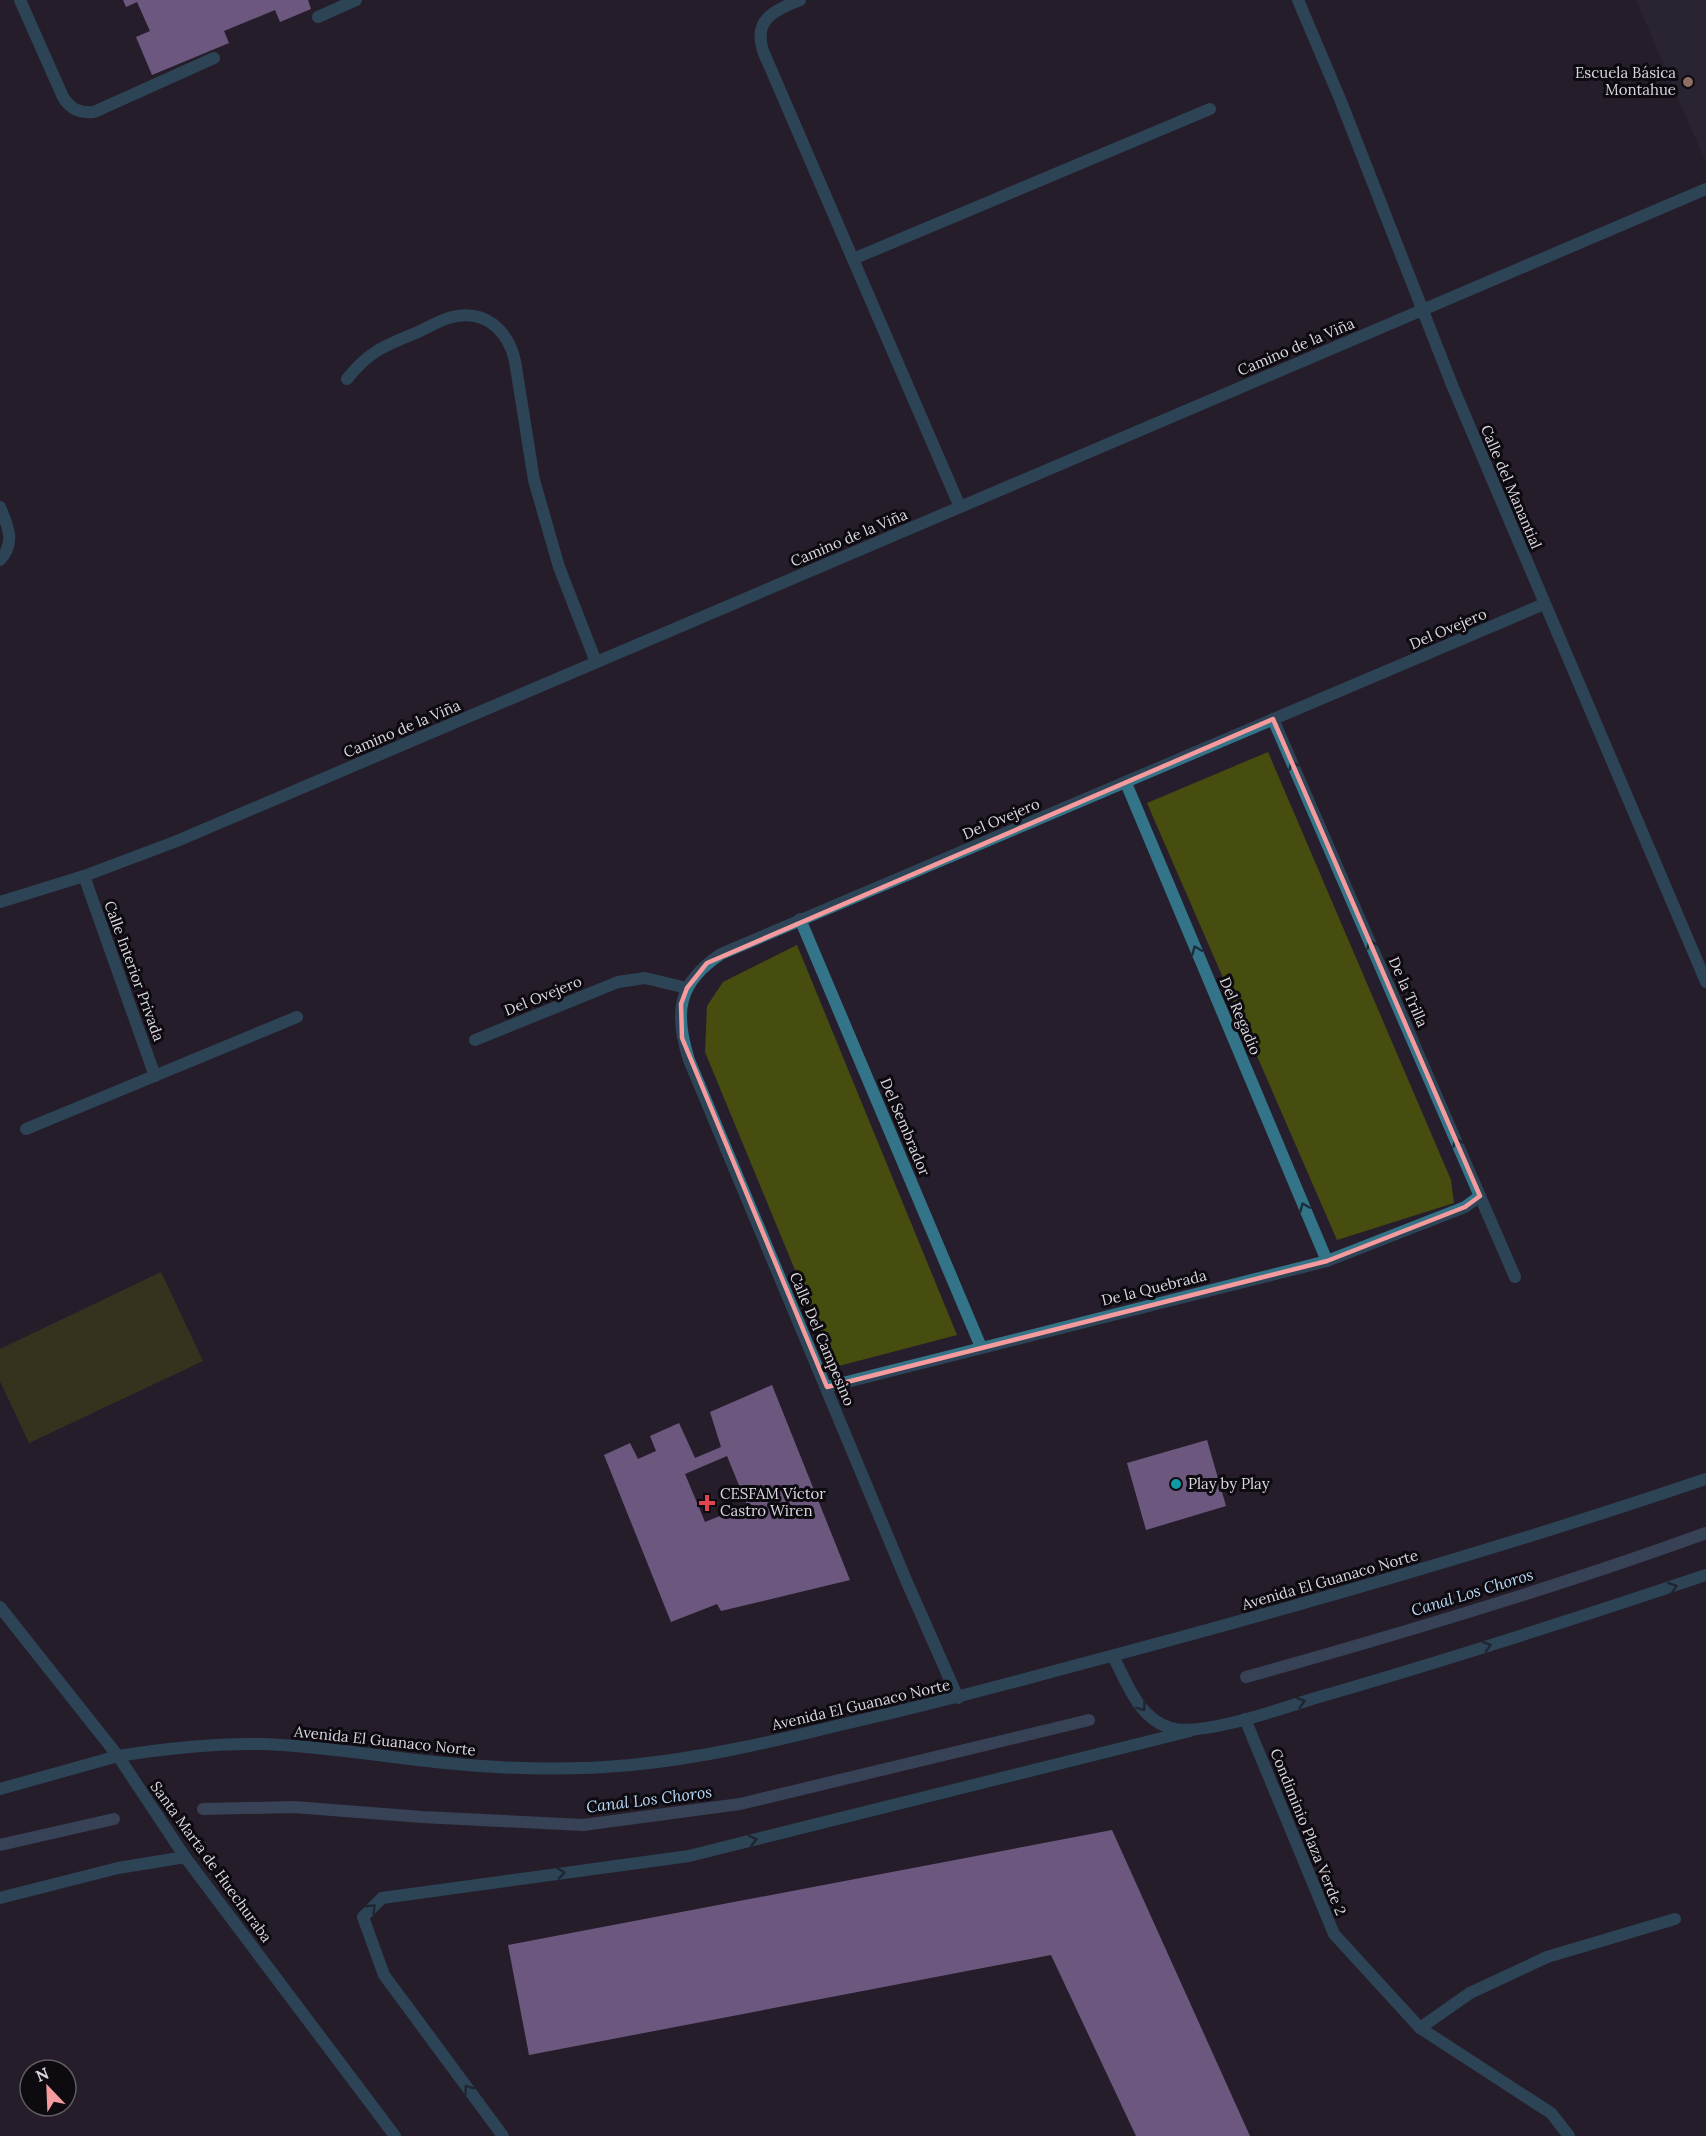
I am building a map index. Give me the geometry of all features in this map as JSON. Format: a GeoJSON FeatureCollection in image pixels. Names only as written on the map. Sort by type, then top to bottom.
{"type":"FeatureCollection","features":[{"type":"Feature","properties":{"kind":"street"},"geometry":{"type":"LineString","coordinates":[[20,0],[63,97],[75,110],[84,113],[94,112],[214,58]]}},
{"type":"Feature","properties":{"kind":"street"},"geometry":{"type":"LineString","coordinates":[[318,17],[356,0]]}},
{"type":"Feature","properties":{"kind":"street"},"geometry":{"type":"LineString","coordinates":[[800,0],[776,10],[767,18],[761,28],[760,40],[960,507]]}},
{"type":"Feature","properties":{"kind":"street","name":"Calle del Manantial"},"geometry":{"type":"LineString","coordinates":[[1298,0],[1544,604],[1706,982]]}},
{"type":"Feature","properties":{"kind":"street"},"geometry":{"type":"LineString","coordinates":[[853,259],[1210,109]]}},
{"type":"Feature","properties":{"kind":"street","name":"Camino de la Viña"},"geometry":{"type":"LineString","coordinates":[[0,902],[84,876],[177,841],[1706,189]]}},
{"type":"Feature","properties":{"kind":"street"},"geometry":{"type":"LineString","coordinates":[[347,379],[368,356],[380,347],[451,318],[464,316],[481,318],[496,326],[506,335],[515,361],[534,480],[559,567],[596,662]]}},
{"type":"Feature","properties":{"kind":"street"},"geometry":{"type":"LineString","coordinates":[[0,507],[10,535],[9,547],[0,560]]}},
{"type":"Feature","properties":{"kind":"street","name":"Del Ovejero"},"geometry":{"type":"LineString","coordinates":[[475,1040],[625,980],[645,978],[687,988],[707,963],[721,954],[1544,604]]}},
{"type":"Feature","properties":{"kind":"street","name":"De la Trilla"},"geometry":{"type":"LineString","coordinates":[[1273,719],[1515,1277]]}},
{"type":"Feature","properties":{"kind":"street","name":"Del Regadio"},"geometry":{"type":"LineString","coordinates":[[1126,783],[1327,1261]]}},
{"type":"Feature","properties":{"kind":"street","name":"Calle Interior Privada"},"geometry":{"type":"LineString","coordinates":[[84,876],[155,1076]]}},
{"type":"Feature","properties":{"kind":"street","name":"Del Sembrador"},"geometry":{"type":"LineString","coordinates":[[801,919],[981,1347]]}},
{"type":"Feature","properties":{"kind":"street","name":"Calle Del Campesino"},"geometry":{"type":"LineString","coordinates":[[687,988],[681,1004],[680,1021],[682,1038],[689,1060],[906,1580],[958,1698]]}},
{"type":"Feature","properties":{"kind":"street"},"geometry":{"type":"LineString","coordinates":[[26,1129],[297,1017]]}},
{"type":"Feature","properties":{"kind":"street","name":"De la Quebrada"},"geometry":{"type":"LineString","coordinates":[[827,1387],[1327,1261],[1465,1207],[1480,1196]]}},
{"type":"Feature","properties":{"kind":"street","name":"Avenida El Guanaco Norte"},"geometry":{"type":"LineString","coordinates":[[0,1789],[118,1756],[213,1744],[268,1744],[499,1768],[561,1769],[631,1765],[700,1756],[958,1698],[1313,1602],[1511,1543],[1706,1479]]}},
{"type":"Feature","properties":{"kind":"street"},"geometry":{"type":"LineString","coordinates":[[503,2136],[384,1975],[363,1917],[382,1898],[689,1856],[1245,1719],[1563,1623],[1706,1575]]}},
{"type":"Feature","properties":{"kind":"street","name":"Santa Marta de Huechuraba"},"geometry":{"type":"LineString","coordinates":[[0,1606],[118,1756],[185,1857],[395,2136]]}},
{"type":"Feature","properties":{"kind":"street"},"geometry":{"type":"LineString","coordinates":[[1113,1656],[1145,1713],[1171,1728],[1199,1729]]}},
{"type":"Feature","properties":{"kind":"street","name":"Condiminio Plaza Verde 2"},"geometry":{"type":"LineString","coordinates":[[1245,1719],[1334,1934],[1420,2028],[1551,2114],[1569,2136]]}},
{"type":"Feature","properties":{"kind":"street"},"geometry":{"type":"LineString","coordinates":[[0,1898],[118,1868],[185,1857]]}},
{"type":"Feature","properties":{"kind":"street"},"geometry":{"type":"LineString","coordinates":[[1420,2028],[1470,1993],[1547,1957],[1675,1919]]}},
{"type":"Feature","properties":{"kind":"highlighted area"},"geometry":{"type":"Polygon","coordinates":[[[1273,719],[1480,1196],[1465,1207],[1327,1261],[827,1387],[682,1038],[681,1004],[687,988],[707,963],[1273,719]]]}},
{"type":"Feature","properties":{"kind":"shaded area","name":"Escuela Básica Montahue"},"geometry":{"type":"Polygon","coordinates":[[[1636,0],[1706,0],[1706,163],[1636,0]]]}},
{"type":"Feature","properties":{"kind":"green space"},"geometry":{"type":"Polygon","coordinates":[[[1268,752],[1451,1180],[1454,1203],[1337,1240],[1147,803],[1268,752]]]}},
{"type":"Feature","properties":{"kind":"green space"},"geometry":{"type":"Polygon","coordinates":[[[797,945],[957,1335],[835,1367],[705,1052],[707,1006],[723,982],[797,945]]]}},
{"type":"Feature","properties":{"kind":"green space"},"geometry":{"type":"Polygon","coordinates":[[[161,1272],[203,1361],[29,1443],[0,1381],[0,1349],[161,1272]]]}},
{"type":"Feature","properties":{"kind":"building"},"geometry":{"type":"Polygon","coordinates":[[[123,0],[308,0],[311,9],[280,22],[275,10],[224,31],[229,43],[152,75],[136,37],[150,31],[137,2],[126,7],[123,0]]]}},
{"type":"Feature","properties":{"kind":"building"},"geometry":{"type":"Polygon","coordinates":[[[772,1385],[850,1580],[721,1611],[717,1604],[671,1622],[604,1455],[630,1443],[638,1459],[656,1451],[650,1436],[679,1423],[695,1458],[721,1447],[710,1412],[772,1385]],[[727,1456],[685,1474],[705,1522],[747,1505],[727,1456]]]}},
{"type":"Feature","properties":{"kind":"building","name":"Play by Play"},"geometry":{"type":"Polygon","coordinates":[[[1207,1440],[1226,1506],[1146,1530],[1127,1463],[1207,1440]]]}},
{"type":"Feature","properties":{"kind":"building"},"geometry":{"type":"Polygon","coordinates":[[[1112,1830],[1250,2136],[1136,2136],[1051,1955],[529,2055],[508,1945],[1112,1830]]]}},
{"type":"Feature","properties":{"kind":"waterway","name":"Canal Los Choros"},"geometry":{"type":"LineString","coordinates":[[1246,1677],[1477,1610],[1706,1533]]}},
{"type":"Feature","properties":{"kind":"waterway","name":"Canal Los Choros"},"geometry":{"type":"LineString","coordinates":[[203,1809],[294,1807],[422,1817],[583,1825],[740,1804],[1089,1720]]}},
{"type":"Feature","properties":{"kind":"waterway","name":"Canal Los Choros"},"geometry":{"type":"LineString","coordinates":[[0,1845],[114,1819]]}},
{"type":"Feature","properties":{"kind":"place","name":"Escuela Básica Montahue"},"geometry":{"type":"Point","coordinates":[1688,82]}},
{"type":"Feature","properties":{"kind":"place","name":"Play by Play"},"geometry":{"type":"Point","coordinates":[1176,1484]}},
{"type":"Feature","properties":{"kind":"place","name":"CESFAM Víctor Castro Wiren"},"geometry":{"type":"Point","coordinates":[707,1503]}}]}
